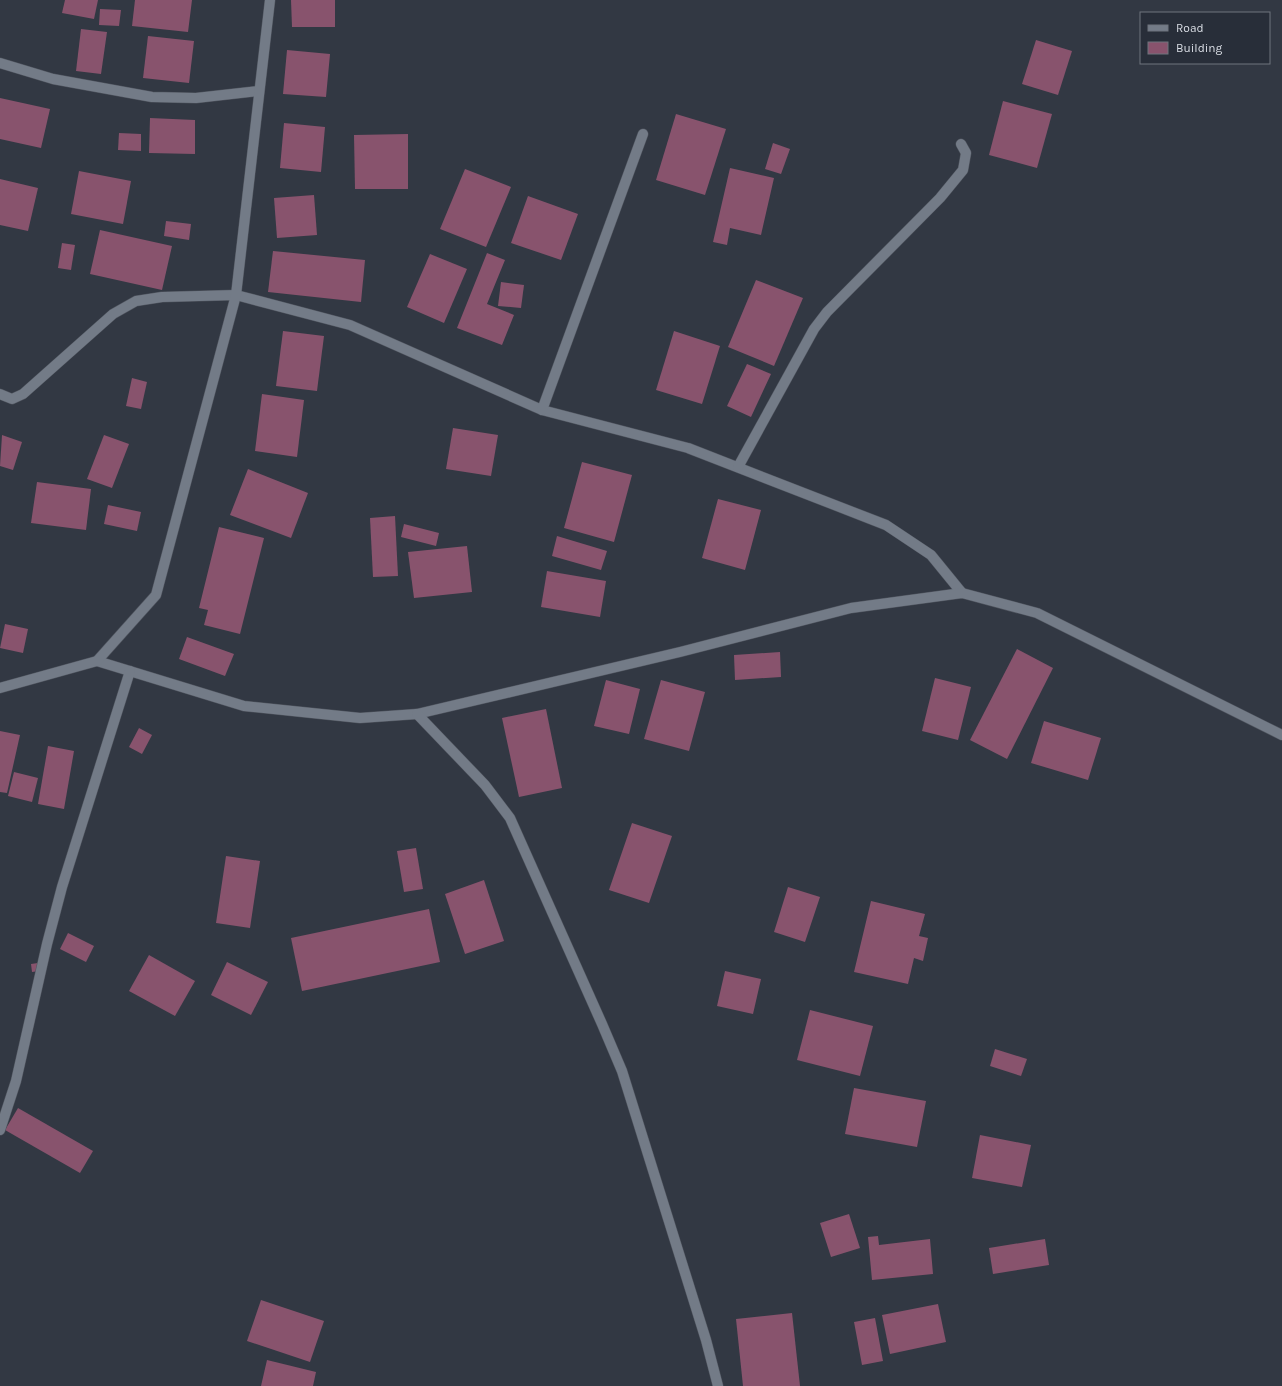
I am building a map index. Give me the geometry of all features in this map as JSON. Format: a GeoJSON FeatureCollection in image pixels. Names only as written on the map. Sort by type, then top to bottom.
{"type":"FeatureCollection","features":[{"type":"Feature","properties":{"kind":"street"},"geometry":{"type":"LineString","coordinates":[[97,661],[156,595],[236,295],[270,0]]}},
{"type":"Feature","properties":{"kind":"street"},"geometry":{"type":"LineString","coordinates":[[0,63],[53,79],[152,97],[196,98],[259,91]]}},
{"type":"Feature","properties":{"kind":"street"},"geometry":{"type":"LineString","coordinates":[[542,410],[644,134]]}},
{"type":"Feature","properties":{"kind":"street"},"geometry":{"type":"LineString","coordinates":[[738,467],[814,329],[827,312],[940,198],[963,170],[966,153],[961,144]]}},
{"type":"Feature","properties":{"kind":"street"},"geometry":{"type":"LineString","coordinates":[[0,394],[12,399],[23,394],[113,314],[136,301],[162,297],[236,295],[350,326],[542,410],[688,448],[886,525],[931,555],[962,593]]}},
{"type":"Feature","properties":{"kind":"street"},"geometry":{"type":"LineString","coordinates":[[0,688],[97,661],[244,706],[360,718],[417,714],[680,652],[851,608],[962,593],[1037,613],[1282,735]]}},
{"type":"Feature","properties":{"kind":"street"},"geometry":{"type":"LineString","coordinates":[[0,1130],[16,1081],[47,944],[62,887],[130,671]]}},
{"type":"Feature","properties":{"kind":"street"},"geometry":{"type":"LineString","coordinates":[[417,714],[484,785],[510,818],[577,967],[622,1071],[706,1340],[718,1386]]}},
{"type":"Feature","properties":{"kind":"building"},"geometry":{"type":"Polygon","coordinates":[[[65,0],[98,0],[94,19],[62,13],[65,0]]]}},
{"type":"Feature","properties":{"kind":"building"},"geometry":{"type":"Polygon","coordinates":[[[135,0],[192,0],[188,32],[132,26],[135,0]]]}},
{"type":"Feature","properties":{"kind":"building"},"geometry":{"type":"Polygon","coordinates":[[[291,0],[335,0],[335,27],[292,27],[291,0]]]}},
{"type":"Feature","properties":{"kind":"building"},"geometry":{"type":"Polygon","coordinates":[[[100,9],[121,10],[119,26],[99,25],[100,9]]]}},
{"type":"Feature","properties":{"kind":"building"},"geometry":{"type":"Polygon","coordinates":[[[81,29],[107,32],[101,74],[76,71],[81,29]]]}},
{"type":"Feature","properties":{"kind":"building"},"geometry":{"type":"Polygon","coordinates":[[[148,36],[194,41],[189,83],[143,78],[148,36]]]}},
{"type":"Feature","properties":{"kind":"building"},"geometry":{"type":"Polygon","coordinates":[[[1036,40],[1072,51],[1058,95],[1022,84],[1036,40]]]}},
{"type":"Feature","properties":{"kind":"building"},"geometry":{"type":"Polygon","coordinates":[[[287,50],[330,54],[326,97],[283,94],[287,50]]]}},
{"type":"Feature","properties":{"kind":"building"},"geometry":{"type":"Polygon","coordinates":[[[0,98],[50,109],[41,148],[0,139],[0,98]]]}},
{"type":"Feature","properties":{"kind":"building"},"geometry":{"type":"Polygon","coordinates":[[[1003,101],[1052,114],[1037,168],[989,155],[1003,101]]]}},
{"type":"Feature","properties":{"kind":"building"},"geometry":{"type":"Polygon","coordinates":[[[676,114],[726,129],[705,195],[656,180],[676,114]]]}},
{"type":"Feature","properties":{"kind":"building"},"geometry":{"type":"Polygon","coordinates":[[[150,118],[195,120],[195,154],[149,153],[150,118]]]}},
{"type":"Feature","properties":{"kind":"building"},"geometry":{"type":"Polygon","coordinates":[[[284,123],[325,127],[321,172],[280,168],[284,123]]]}},
{"type":"Feature","properties":{"kind":"building"},"geometry":{"type":"Polygon","coordinates":[[[119,133],[141,134],[141,151],[118,150],[119,133]]]}},
{"type":"Feature","properties":{"kind":"building"},"geometry":{"type":"Polygon","coordinates":[[[408,134],[408,189],[355,189],[354,135],[408,134]]]}},
{"type":"Feature","properties":{"kind":"building"},"geometry":{"type":"Polygon","coordinates":[[[773,143],[790,149],[781,174],[765,169],[773,143]]]}},
{"type":"Feature","properties":{"kind":"building"},"geometry":{"type":"Polygon","coordinates":[[[730,168],[774,178],[761,235],[730,228],[727,245],[713,242],[730,168]]]}},
{"type":"Feature","properties":{"kind":"building"},"geometry":{"type":"Polygon","coordinates":[[[465,169],[511,187],[486,247],[440,229],[465,169]]]}},
{"type":"Feature","properties":{"kind":"building"},"geometry":{"type":"Polygon","coordinates":[[[79,171],[131,181],[123,224],[71,214],[79,171]]]}},
{"type":"Feature","properties":{"kind":"building"},"geometry":{"type":"Polygon","coordinates":[[[0,179],[38,188],[28,231],[0,225],[0,179]]]}},
{"type":"Feature","properties":{"kind":"building"},"geometry":{"type":"Polygon","coordinates":[[[314,195],[317,235],[277,238],[274,198],[314,195]]]}},
{"type":"Feature","properties":{"kind":"building"},"geometry":{"type":"Polygon","coordinates":[[[528,196],[578,214],[561,260],[511,243],[528,196]]]}},
{"type":"Feature","properties":{"kind":"building"},"geometry":{"type":"Polygon","coordinates":[[[166,221],[191,224],[189,240],[164,236],[166,221]]]}},
{"type":"Feature","properties":{"kind":"building"},"geometry":{"type":"Polygon","coordinates":[[[100,230],[172,246],[162,290],[90,274],[100,230]]]}},
{"type":"Feature","properties":{"kind":"building"},"geometry":{"type":"Polygon","coordinates":[[[62,243],[75,245],[71,270],[58,268],[62,243]]]}},
{"type":"Feature","properties":{"kind":"building"},"geometry":{"type":"Polygon","coordinates":[[[273,251],[365,260],[361,302],[268,292],[273,251]]]}},
{"type":"Feature","properties":{"kind":"building"},"geometry":{"type":"Polygon","coordinates":[[[487,253],[505,260],[487,304],[514,315],[502,345],[457,328],[487,253]]]}},
{"type":"Feature","properties":{"kind":"building"},"geometry":{"type":"Polygon","coordinates":[[[430,254],[467,269],[444,323],[407,307],[430,254]]]}},
{"type":"Feature","properties":{"kind":"building"},"geometry":{"type":"Polygon","coordinates":[[[756,280],[803,298],[774,366],[728,347],[756,280]]]}},
{"type":"Feature","properties":{"kind":"building"},"geometry":{"type":"Polygon","coordinates":[[[501,282],[524,285],[521,308],[498,306],[501,282]]]}},
{"type":"Feature","properties":{"kind":"building"},"geometry":{"type":"Polygon","coordinates":[[[283,331],[324,336],[317,391],[276,386],[283,331]]]}},
{"type":"Feature","properties":{"kind":"building"},"geometry":{"type":"Polygon","coordinates":[[[674,331],[720,346],[702,404],[656,390],[674,331]]]}},
{"type":"Feature","properties":{"kind":"building"},"geometry":{"type":"Polygon","coordinates":[[[747,364],[771,374],[751,417],[727,406],[747,364]]]}},
{"type":"Feature","properties":{"kind":"building"},"geometry":{"type":"Polygon","coordinates":[[[132,378],[147,382],[141,409],[126,406],[132,378]]]}},
{"type":"Feature","properties":{"kind":"building"},"geometry":{"type":"Polygon","coordinates":[[[262,394],[304,400],[297,457],[255,451],[262,394]]]}},
{"type":"Feature","properties":{"kind":"building"},"geometry":{"type":"Polygon","coordinates":[[[453,428],[498,435],[491,476],[446,469],[453,428]]]}},
{"type":"Feature","properties":{"kind":"building"},"geometry":{"type":"Polygon","coordinates":[[[2,435],[22,442],[13,470],[0,466],[2,435]]]}},
{"type":"Feature","properties":{"kind":"building"},"geometry":{"type":"Polygon","coordinates":[[[104,435],[129,444],[112,488],[87,479],[104,435]]]}},
{"type":"Feature","properties":{"kind":"building"},"geometry":{"type":"Polygon","coordinates":[[[582,462],[632,475],[614,542],[564,528],[582,462]]]}},
{"type":"Feature","properties":{"kind":"building"},"geometry":{"type":"Polygon","coordinates":[[[248,469],[308,493],[291,538],[230,515],[248,469]]]}},
{"type":"Feature","properties":{"kind":"building"},"geometry":{"type":"Polygon","coordinates":[[[37,482],[91,489],[86,530],[31,523],[37,482]]]}},
{"type":"Feature","properties":{"kind":"building"},"geometry":{"type":"Polygon","coordinates":[[[718,499],[761,510],[745,570],[702,558],[718,499]]]}},
{"type":"Feature","properties":{"kind":"building"},"geometry":{"type":"Polygon","coordinates":[[[108,505],[141,512],[137,531],[104,524],[108,505]]]}},
{"type":"Feature","properties":{"kind":"building"},"geometry":{"type":"Polygon","coordinates":[[[395,516],[398,576],[373,577],[370,518],[395,516]]]}},
{"type":"Feature","properties":{"kind":"building"},"geometry":{"type":"Polygon","coordinates":[[[404,524],[439,533],[436,546],[401,537],[404,524]]]}},
{"type":"Feature","properties":{"kind":"building"},"geometry":{"type":"Polygon","coordinates":[[[219,527],[264,538],[240,634],[204,625],[208,610],[199,608],[219,527]]]}},
{"type":"Feature","properties":{"kind":"building"},"geometry":{"type":"Polygon","coordinates":[[[557,536],[607,551],[601,570],[552,556],[557,536]]]}},
{"type":"Feature","properties":{"kind":"building"},"geometry":{"type":"Polygon","coordinates":[[[467,546],[472,592],[414,598],[408,552],[467,546]]]}},
{"type":"Feature","properties":{"kind":"building"},"geometry":{"type":"Polygon","coordinates":[[[547,571],[606,581],[600,617],[541,607],[547,571]]]}},
{"type":"Feature","properties":{"kind":"building"},"geometry":{"type":"Polygon","coordinates":[[[5,624],[28,629],[23,653],[0,648],[5,624]]]}},
{"type":"Feature","properties":{"kind":"building"},"geometry":{"type":"Polygon","coordinates":[[[187,637],[234,654],[225,676],[179,659],[187,637]]]}},
{"type":"Feature","properties":{"kind":"building"},"geometry":{"type":"Polygon","coordinates":[[[1017,649],[1053,668],[1007,759],[970,740],[1017,649]]]}},
{"type":"Feature","properties":{"kind":"building"},"geometry":{"type":"Polygon","coordinates":[[[780,652],[781,677],[735,680],[734,655],[780,652]]]}},
{"type":"Feature","properties":{"kind":"building"},"geometry":{"type":"Polygon","coordinates":[[[935,678],[971,687],[958,740],[922,731],[935,678]]]}},
{"type":"Feature","properties":{"kind":"building"},"geometry":{"type":"Polygon","coordinates":[[[606,680],[640,689],[629,734],[594,726],[606,680]]]}},
{"type":"Feature","properties":{"kind":"building"},"geometry":{"type":"Polygon","coordinates":[[[661,680],[705,692],[689,751],[644,739],[661,680]]]}},
{"type":"Feature","properties":{"kind":"building"},"geometry":{"type":"Polygon","coordinates":[[[546,709],[562,788],[519,797],[502,718],[546,709]]]}},
{"type":"Feature","properties":{"kind":"building"},"geometry":{"type":"Polygon","coordinates":[[[1044,721],[1101,738],[1088,780],[1031,763],[1044,721]]]}},
{"type":"Feature","properties":{"kind":"building"},"geometry":{"type":"Polygon","coordinates":[[[139,728],[152,735],[142,754],[129,747],[139,728]]]}},
{"type":"Feature","properties":{"kind":"building"},"geometry":{"type":"Polygon","coordinates":[[[0,731],[20,735],[7,793],[0,792],[0,731]]]}},
{"type":"Feature","properties":{"kind":"building"},"geometry":{"type":"Polygon","coordinates":[[[48,746],[74,751],[64,809],[38,804],[48,746]]]}},
{"type":"Feature","properties":{"kind":"building"},"geometry":{"type":"Polygon","coordinates":[[[14,772],[38,778],[32,802],[8,796],[14,772]]]}},
{"type":"Feature","properties":{"kind":"building"},"geometry":{"type":"Polygon","coordinates":[[[632,823],[672,836],[649,903],[609,890],[632,823]]]}},
{"type":"Feature","properties":{"kind":"building"},"geometry":{"type":"Polygon","coordinates":[[[416,848],[423,889],[404,892],[397,851],[416,848]]]}},
{"type":"Feature","properties":{"kind":"building"},"geometry":{"type":"Polygon","coordinates":[[[226,856],[260,861],[250,928],[216,923],[226,856]]]}},
{"type":"Feature","properties":{"kind":"building"},"geometry":{"type":"Polygon","coordinates":[[[484,880],[504,941],[465,954],[445,894],[484,880]]]}},
{"type":"Feature","properties":{"kind":"building"},"geometry":{"type":"Polygon","coordinates":[[[788,887],[820,897],[805,942],[774,932],[788,887]]]}},
{"type":"Feature","properties":{"kind":"building"},"geometry":{"type":"Polygon","coordinates":[[[871,901],[925,914],[919,936],[928,938],[923,961],[914,958],[908,984],[854,972],[871,901]]]}},
{"type":"Feature","properties":{"kind":"building"},"geometry":{"type":"Polygon","coordinates":[[[429,909],[440,962],[302,991],[291,938],[429,909]]]}},
{"type":"Feature","properties":{"kind":"building"},"geometry":{"type":"Polygon","coordinates":[[[68,933],[94,946],[86,962],[60,949],[68,933]]]}},
{"type":"Feature","properties":{"kind":"building"},"geometry":{"type":"Polygon","coordinates":[[[149,955],[195,981],[175,1016],[129,991],[149,955]]]}},
{"type":"Feature","properties":{"kind":"building"},"geometry":{"type":"Polygon","coordinates":[[[227,962],[268,982],[251,1015],[211,995],[227,962]]]}},
{"type":"Feature","properties":{"kind":"building"},"geometry":{"type":"Polygon","coordinates":[[[38,963],[39,971],[32,972],[31,964],[38,963]]]}},
{"type":"Feature","properties":{"kind":"building"},"geometry":{"type":"Polygon","coordinates":[[[725,971],[761,979],[753,1014],[717,1006],[725,971]]]}},
{"type":"Feature","properties":{"kind":"building"},"geometry":{"type":"Polygon","coordinates":[[[810,1010],[873,1026],[860,1076],[797,1060],[810,1010]]]}},
{"type":"Feature","properties":{"kind":"building"},"geometry":{"type":"Polygon","coordinates":[[[995,1049],[1027,1059],[1021,1076],[990,1066],[995,1049]]]}},
{"type":"Feature","properties":{"kind":"building"},"geometry":{"type":"Polygon","coordinates":[[[854,1088],[926,1101],[917,1147],[845,1134],[854,1088]]]}},
{"type":"Feature","properties":{"kind":"building"},"geometry":{"type":"Polygon","coordinates":[[[18,1108],[93,1151],[80,1173],[5,1130],[18,1108]]]}},
{"type":"Feature","properties":{"kind":"building"},"geometry":{"type":"Polygon","coordinates":[[[980,1135],[1031,1145],[1022,1187],[972,1178],[980,1135]]]}},
{"type":"Feature","properties":{"kind":"building"},"geometry":{"type":"Polygon","coordinates":[[[849,1214],[860,1248],[831,1257],[820,1223],[849,1214]]]}},
{"type":"Feature","properties":{"kind":"building"},"geometry":{"type":"Polygon","coordinates":[[[878,1236],[879,1245],[930,1239],[933,1274],[872,1280],[868,1237],[878,1236]]]}},
{"type":"Feature","properties":{"kind":"building"},"geometry":{"type":"Polygon","coordinates":[[[1045,1239],[1049,1265],[993,1274],[989,1248],[1045,1239]]]}},
{"type":"Feature","properties":{"kind":"building"},"geometry":{"type":"Polygon","coordinates":[[[261,1300],[324,1321],[310,1362],[247,1341],[261,1300]]]}},
{"type":"Feature","properties":{"kind":"building"},"geometry":{"type":"Polygon","coordinates":[[[938,1304],[946,1342],[890,1354],[882,1315],[938,1304]]]}},
{"type":"Feature","properties":{"kind":"building"},"geometry":{"type":"Polygon","coordinates":[[[792,1313],[800,1386],[743,1386],[736,1319],[792,1313]]]}},
{"type":"Feature","properties":{"kind":"building"},"geometry":{"type":"Polygon","coordinates":[[[875,1318],[883,1361],[862,1365],[854,1322],[875,1318]]]}},
{"type":"Feature","properties":{"kind":"building"},"geometry":{"type":"Polygon","coordinates":[[[267,1360],[316,1372],[313,1386],[261,1386],[267,1360]]]}}]}
